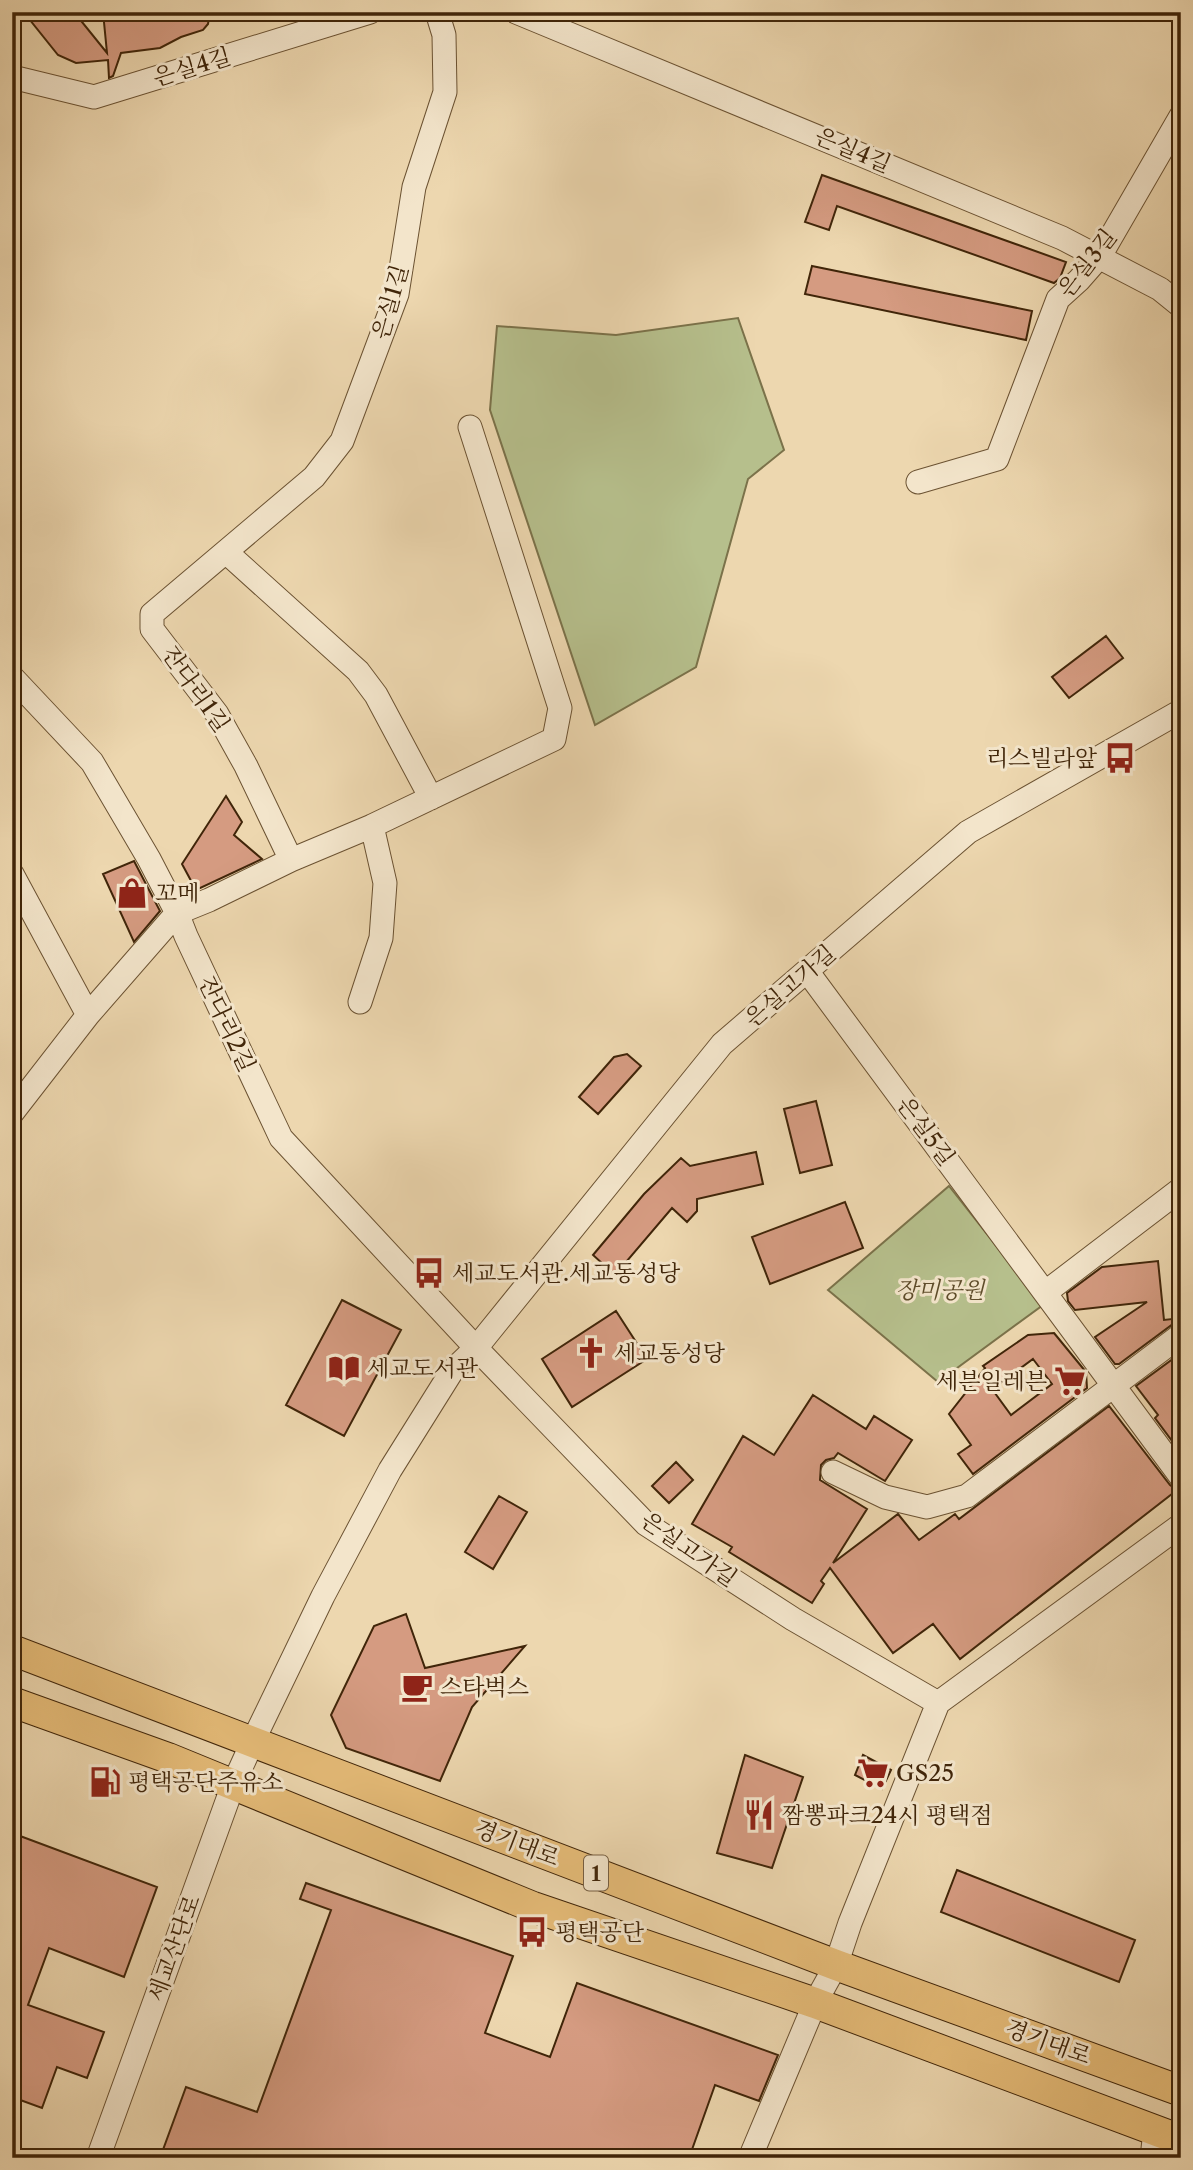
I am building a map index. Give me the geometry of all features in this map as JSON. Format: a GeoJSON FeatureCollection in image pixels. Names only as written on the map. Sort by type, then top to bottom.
{"type":"FeatureCollection","features":[{"type":"Feature","properties":{"kind":"main road","name":"경기대로"},"geometry":{"type":"LineString","coordinates":[[12,1650],[836,1965],[1181,2091]]}},
{"type":"Feature","properties":{"kind":"main road","name":"경기대로"},"geometry":{"type":"LineString","coordinates":[[12,1702],[168,1758],[533,1907],[815,2003],[1163,2143]]}},
{"type":"Feature","properties":{"kind":"street","name":"은실4길"},"geometry":{"type":"LineString","coordinates":[[12,77],[94,97],[370,12]]}},
{"type":"Feature","properties":{"kind":"street","name":"은실1길"},"geometry":{"type":"LineString","coordinates":[[230,549],[314,477],[342,441],[397,294],[414,187],[445,92],[444,35],[437,12]]}},
{"type":"Feature","properties":{"kind":"street","name":"은실4길"},"geometry":{"type":"LineString","coordinates":[[516,12],[1100,256],[1160,289],[1181,306]]}},
{"type":"Feature","properties":{"kind":"street","name":"은실3길"},"geometry":{"type":"LineString","coordinates":[[918,482],[998,459],[1058,299],[1100,256],[1181,116]]}},
{"type":"Feature","properties":{"kind":"street"},"geometry":{"type":"LineString","coordinates":[[12,1113],[88,1014],[177,913],[372,826],[554,739],[560,708],[470,427]]}},
{"type":"Feature","properties":{"kind":"street"},"geometry":{"type":"LineString","coordinates":[[230,549],[358,671],[376,695],[431,798]]}},
{"type":"Feature","properties":{"kind":"street","name":"잔다리1길"},"geometry":{"type":"LineString","coordinates":[[230,549],[152,614],[152,629],[217,714],[246,766],[291,860]]}},
{"type":"Feature","properties":{"kind":"street","name":"잔다리2길"},"geometry":{"type":"LineString","coordinates":[[12,677],[92,762],[149,859],[177,913],[281,1138],[476,1348]]}},
{"type":"Feature","properties":{"kind":"street","name":"은실고가길"},"geometry":{"type":"LineString","coordinates":[[253,1741],[323,1596],[390,1470],[452,1371],[476,1348],[722,1044],[968,832],[1181,711]]}},
{"type":"Feature","properties":{"kind":"street"},"geometry":{"type":"LineString","coordinates":[[360,1002],[381,938],[385,883],[372,826]]}},
{"type":"Feature","properties":{"kind":"street"},"geometry":{"type":"LineString","coordinates":[[12,874],[88,1014]]}},
{"type":"Feature","properties":{"kind":"street","name":"은실5길"},"geometry":{"type":"LineString","coordinates":[[807,971],[1181,1477]]}},
{"type":"Feature","properties":{"kind":"street"},"geometry":{"type":"LineString","coordinates":[[1046,1292],[1181,1189]]}},
{"type":"Feature","properties":{"kind":"street"},"geometry":{"type":"LineString","coordinates":[[833,1472],[884,1497],[927,1507],[967,1496],[1181,1335]]}},
{"type":"Feature","properties":{"kind":"street","name":"은실고가길"},"geometry":{"type":"LineString","coordinates":[[476,1348],[646,1524],[793,1619],[938,1703]]}},
{"type":"Feature","properties":{"kind":"street"},"geometry":{"type":"LineString","coordinates":[[750,2158],[815,2003],[836,1965],[850,1923],[938,1703],[1181,1525]]}},
{"type":"Feature","properties":{"kind":"street","name":"세교산단로"},"geometry":{"type":"LineString","coordinates":[[98,2158],[233,1785],[253,1741]]}},
{"type":"Feature","properties":{"kind":"green space"},"geometry":{"type":"Polygon","coordinates":[[[738,318],[784,450],[748,479],[696,667],[595,725],[490,410],[497,326],[616,335],[738,318]]]}},
{"type":"Feature","properties":{"kind":"green space","name":"장미공원"},"geometry":{"type":"Polygon","coordinates":[[[949,1186],[1043,1305],[938,1382],[828,1290],[949,1186]]]}},
{"type":"Feature","properties":{"kind":"building"},"geometry":{"type":"Polygon","coordinates":[[[56,12],[74,12],[107,53],[103,12],[210,12],[208,24],[203,30],[160,48],[121,53],[113,76],[109,78],[108,60],[76,63],[58,55],[30,20],[56,12]]]}},
{"type":"Feature","properties":{"kind":"building"},"geometry":{"type":"Polygon","coordinates":[[[822,175],[1066,262],[1060,278],[1054,283],[837,206],[829,230],[805,222],[822,175]]]}},
{"type":"Feature","properties":{"kind":"building"},"geometry":{"type":"Polygon","coordinates":[[[812,266],[1032,311],[1026,340],[805,294],[812,266]]]}},
{"type":"Feature","properties":{"kind":"building"},"geometry":{"type":"Polygon","coordinates":[[[1106,636],[1123,658],[1069,698],[1052,677],[1106,636]]]}},
{"type":"Feature","properties":{"kind":"building"},"geometry":{"type":"Polygon","coordinates":[[[226,796],[242,822],[234,835],[262,859],[196,890],[182,864],[226,796]]]}},
{"type":"Feature","properties":{"kind":"building","name":"꼬메"},"geometry":{"type":"Polygon","coordinates":[[[134,861],[160,911],[134,942],[103,874],[134,861]]]}},
{"type":"Feature","properties":{"kind":"building"},"geometry":{"type":"Polygon","coordinates":[[[627,1054],[641,1066],[598,1114],[579,1097],[614,1057],[627,1054]]]}},
{"type":"Feature","properties":{"kind":"building"},"geometry":{"type":"Polygon","coordinates":[[[816,1101],[832,1165],[800,1173],[784,1109],[816,1101]]]}},
{"type":"Feature","properties":{"kind":"building"},"geometry":{"type":"Polygon","coordinates":[[[756,1152],[763,1184],[697,1199],[697,1211],[687,1222],[672,1208],[615,1275],[593,1255],[644,1194],[681,1158],[690,1166],[756,1152]]]}},
{"type":"Feature","properties":{"kind":"building"},"geometry":{"type":"Polygon","coordinates":[[[845,1202],[863,1248],[770,1284],[752,1237],[845,1202]]]}},
{"type":"Feature","properties":{"kind":"building"},"geometry":{"type":"Polygon","coordinates":[[[1158,1261],[1164,1320],[1181,1318],[1181,1321],[1119,1364],[1115,1364],[1095,1337],[1147,1302],[1075,1310],[1068,1301],[1067,1293],[1102,1267],[1158,1261]]]}},
{"type":"Feature","properties":{"kind":"building","name":"세교도서관"},"geometry":{"type":"Polygon","coordinates":[[[342,1300],[401,1330],[344,1436],[286,1405],[342,1300]]]}},
{"type":"Feature","properties":{"kind":"building"},"geometry":{"type":"Polygon","coordinates":[[[616,1311],[647,1359],[572,1407],[542,1359],[616,1311]]]}},
{"type":"Feature","properties":{"kind":"building"},"geometry":{"type":"Polygon","coordinates":[[[1054,1333],[1086,1372],[1087,1388],[973,1474],[958,1454],[971,1445],[949,1414],[985,1368],[983,1366],[1028,1335],[1054,1333]],[[1033,1359],[992,1389],[1011,1415],[1052,1384],[1033,1359]]]}},
{"type":"Feature","properties":{"kind":"building"},"geometry":{"type":"Polygon","coordinates":[[[1181,1353],[1181,1453],[1136,1386],[1181,1353]]]}},
{"type":"Feature","properties":{"kind":"building"},"geometry":{"type":"Polygon","coordinates":[[[813,1395],[866,1429],[874,1416],[912,1440],[885,1481],[838,1453],[821,1465],[820,1480],[867,1509],[833,1563],[898,1514],[919,1540],[955,1514],[959,1519],[1109,1406],[1170,1485],[1177,1490],[960,1659],[933,1624],[893,1653],[830,1568],[812,1603],[729,1552],[732,1547],[692,1524],[743,1436],[774,1455],[813,1395]]]}},
{"type":"Feature","properties":{"kind":"building"},"geometry":{"type":"Polygon","coordinates":[[[676,1462],[693,1480],[669,1503],[652,1486],[676,1462]]]}},
{"type":"Feature","properties":{"kind":"building"},"geometry":{"type":"Polygon","coordinates":[[[499,1496],[527,1512],[493,1569],[465,1552],[499,1496]]]}},
{"type":"Feature","properties":{"kind":"building","name":"스타벅스"},"geometry":{"type":"Polygon","coordinates":[[[406,1614],[425,1668],[525,1646],[472,1707],[440,1781],[346,1748],[331,1715],[374,1626],[406,1614]]]}},
{"type":"Feature","properties":{"kind":"building","name":"짬뽕파크24시 평택점"},"geometry":{"type":"Polygon","coordinates":[[[745,1755],[803,1777],[772,1868],[717,1853],[745,1755]]]}},
{"type":"Feature","properties":{"kind":"building","name":"GS25"},"geometry":{"type":"Polygon","coordinates":[[[863,1755],[891,1770],[882,1789],[855,1775],[863,1755]]]}},
{"type":"Feature","properties":{"kind":"building"},"geometry":{"type":"Polygon","coordinates":[[[12,1833],[157,1887],[124,1977],[49,1948],[28,2005],[104,2032],[87,2078],[57,2067],[42,2108],[12,2097],[12,1833]]]}},
{"type":"Feature","properties":{"kind":"building"},"geometry":{"type":"Polygon","coordinates":[[[957,1870],[1135,1940],[1119,1982],[941,1912],[957,1870]]]}},
{"type":"Feature","properties":{"kind":"building"},"geometry":{"type":"Polygon","coordinates":[[[306,1883],[513,1956],[485,2033],[550,2057],[577,1983],[778,2055],[759,2101],[715,2085],[689,2158],[160,2158],[186,2087],[257,2112],[331,1910],[300,1899],[306,1883]]]}},
{"type":"Feature","properties":{"kind":"place","name":"리스빌라앞"},"geometry":{"type":"Point","coordinates":[1120,758]}},
{"type":"Feature","properties":{"kind":"place","name":"꼬메"},"geometry":{"type":"Point","coordinates":[132,893]}},
{"type":"Feature","properties":{"kind":"place","name":"세교도서관.세교동성당"},"geometry":{"type":"Point","coordinates":[429,1273]}},
{"type":"Feature","properties":{"kind":"place","name":"세교동성당"},"geometry":{"type":"Point","coordinates":[591,1353]}},
{"type":"Feature","properties":{"kind":"place","name":"세교도서관"},"geometry":{"type":"Point","coordinates":[344,1368]}},
{"type":"Feature","properties":{"kind":"place","name":"세븐일레븐"},"geometry":{"type":"Point","coordinates":[1070,1381]}},
{"type":"Feature","properties":{"kind":"place","name":"스타벅스"},"geometry":{"type":"Point","coordinates":[417,1687]}},
{"type":"Feature","properties":{"kind":"place","name":"GS25"},"geometry":{"type":"Point","coordinates":[873,1773]}},
{"type":"Feature","properties":{"kind":"place","name":"평택공단주유소"},"geometry":{"type":"Point","coordinates":[105,1782]}},
{"type":"Feature","properties":{"kind":"place","name":"짬뽕파크24시 평택점"},"geometry":{"type":"Point","coordinates":[759,1815]}},
{"type":"Feature","properties":{"kind":"place","name":"평택공단"},"geometry":{"type":"Point","coordinates":[532,1932]}}]}
